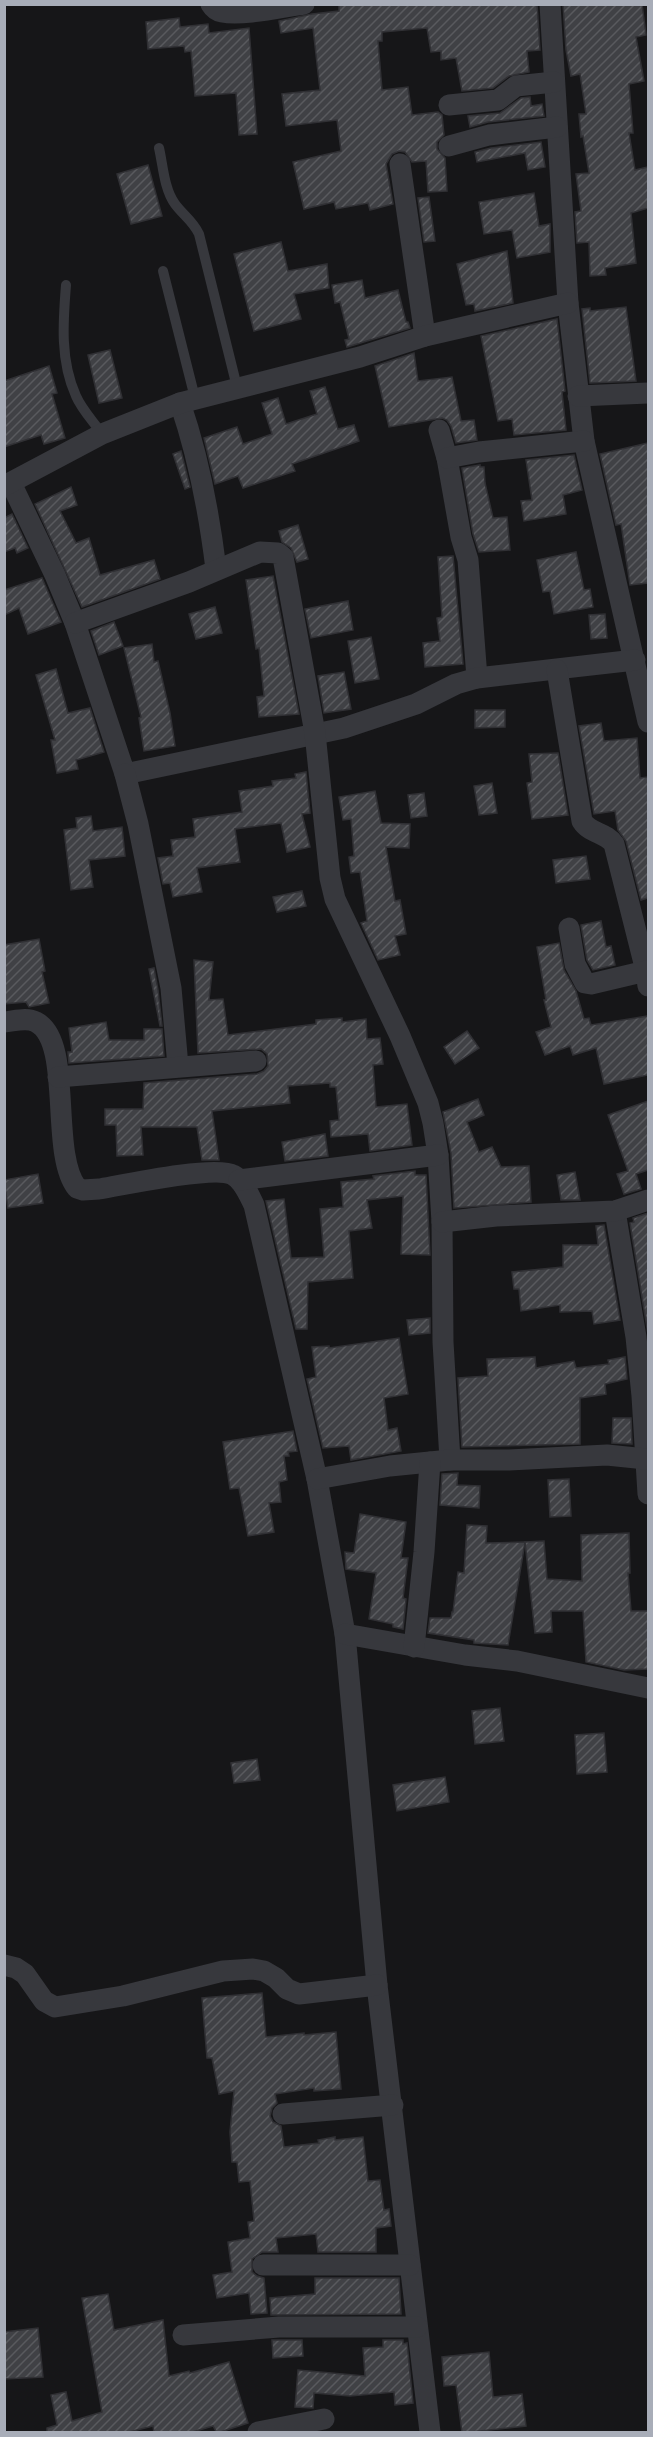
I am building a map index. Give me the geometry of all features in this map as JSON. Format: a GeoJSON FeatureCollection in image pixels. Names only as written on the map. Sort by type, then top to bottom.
{"type":"FeatureCollection","features":[{"type":"Feature","properties":{"kind":"street"},"geometry":{"type":"LineString","coordinates":[[211,4],[214,9],[222,12],[304,4]]}},
{"type":"Feature","properties":{"kind":"street"},"geometry":{"type":"LineString","coordinates":[[550,4],[568,303],[584,441],[635,660],[644,680],[648,721]]}},
{"type":"Feature","properties":{"kind":"street"},"geometry":{"type":"LineString","coordinates":[[449,105],[498,100],[516,87],[554,82]]}},
{"type":"Feature","properties":{"kind":"street"},"geometry":{"type":"LineString","coordinates":[[449,146],[489,135],[557,127]]}},
{"type":"Feature","properties":{"kind":"street"},"geometry":{"type":"LineString","coordinates":[[400,164],[425,336]]}},
{"type":"Feature","properties":{"kind":"street"},"geometry":{"type":"LineString","coordinates":[[178,1066],[171,988],[143,845],[125,774],[75,622],[51,567],[8,485],[102,434],[188,401],[360,357],[425,336],[568,303]]}},
{"type":"Feature","properties":{"kind":"street"},"geometry":{"type":"LineString","coordinates":[[578,396],[648,393]]}},
{"type":"Feature","properties":{"kind":"street"},"geometry":{"type":"LineString","coordinates":[[188,401],[210,518],[216,569]]}},
{"type":"Feature","properties":{"kind":"street"},"geometry":{"type":"LineString","coordinates":[[439,430],[447,458],[461,537],[468,560],[477,678]]}},
{"type":"Feature","properties":{"kind":"street"},"geometry":{"type":"LineString","coordinates":[[447,458],[479,452],[584,441]]}},
{"type":"Feature","properties":{"kind":"street"},"geometry":{"type":"LineString","coordinates":[[75,622],[149,597],[260,552],[270,551],[283,557],[315,733],[330,878],[335,899],[418,1078],[430,1113],[438,1155],[442,1222],[443,1342],[440,1461],[424,1552],[414,1647]]}},
{"type":"Feature","properties":{"kind":"street"},"geometry":{"type":"LineString","coordinates":[[125,774],[344,728],[390,714],[466,680],[635,660]]}},
{"type":"Feature","properties":{"kind":"street"},"geometry":{"type":"LineString","coordinates":[[557,670],[582,820],[589,830],[607,837],[614,844],[647,979],[585,983],[575,964],[569,928]]}},
{"type":"Feature","properties":{"kind":"street"},"geometry":{"type":"LineString","coordinates":[[4,1022],[27,1020],[43,1027],[53,1043],[63,1144],[69,1171],[77,1188],[99,1189],[216,1172],[227,1173],[239,1180],[254,1205],[316,1479],[345,1634],[377,1985],[430,2433]]}},
{"type":"Feature","properties":{"kind":"street"},"geometry":{"type":"LineString","coordinates":[[58,1077],[256,1061]]}},
{"type":"Feature","properties":{"kind":"street"},"geometry":{"type":"LineString","coordinates":[[239,1180],[438,1155]]}},
{"type":"Feature","properties":{"kind":"street"},"geometry":{"type":"LineString","coordinates":[[442,1222],[496,1216],[615,1211],[648,1200]]}},
{"type":"Feature","properties":{"kind":"street"},"geometry":{"type":"LineString","coordinates":[[615,1211],[636,1337],[648,1494]]}},
{"type":"Feature","properties":{"kind":"street"},"geometry":{"type":"LineString","coordinates":[[316,1479],[440,1461],[607,1455],[646,1460]]}},
{"type":"Feature","properties":{"kind":"street"},"geometry":{"type":"LineString","coordinates":[[345,1634],[414,1647],[517,1661],[648,1688]]}},
{"type":"Feature","properties":{"kind":"street"},"geometry":{"type":"LineString","coordinates":[[4,1965],[16,1968],[25,1974],[44,2001],[56,2007],[134,1994],[223,1971],[253,1969],[264,1971],[276,1978],[287,1989],[299,1994],[377,1985]]}},
{"type":"Feature","properties":{"kind":"street"},"geometry":{"type":"LineString","coordinates":[[283,2114],[393,2105]]}},
{"type":"Feature","properties":{"kind":"street"},"geometry":{"type":"LineString","coordinates":[[263,2265],[410,2265]]}},
{"type":"Feature","properties":{"kind":"street"},"geometry":{"type":"LineString","coordinates":[[183,2335],[279,2327],[417,2327]]}},
{"type":"Feature","properties":{"kind":"street"},"geometry":{"type":"LineString","coordinates":[[258,2433],[324,2419]]}},
{"type":"Feature","properties":{"kind":"lane"},"geometry":{"type":"LineString","coordinates":[[159,148],[170,194],[175,203],[194,222],[199,234],[237,387]]}},
{"type":"Feature","properties":{"kind":"lane"},"geometry":{"type":"LineString","coordinates":[[163,271],[188,401]]}},
{"type":"Feature","properties":{"kind":"lane"},"geometry":{"type":"LineString","coordinates":[[66,285],[63,334],[68,370],[76,397],[102,434]]}},
{"type":"Feature","properties":{"kind":"building"},"geometry":{"type":"Polygon","coordinates":[[[537,4],[540,50],[527,51],[529,72],[509,76],[493,88],[462,91],[456,58],[441,60],[441,51],[431,52],[427,28],[382,32],[382,41],[378,41],[382,90],[408,87],[412,115],[438,112],[442,115],[444,135],[437,142],[437,149],[445,158],[447,191],[428,192],[426,161],[412,162],[405,152],[399,151],[392,154],[386,164],[393,204],[370,210],[368,203],[336,209],[334,202],[304,209],[293,162],[341,151],[337,120],[286,126],[282,94],[320,90],[313,28],[281,33],[279,21],[339,11],[339,5],[537,4]]]}},
{"type":"Feature","properties":{"kind":"building"},"geometry":{"type":"Polygon","coordinates":[[[563,4],[642,4],[646,35],[636,37],[644,81],[629,84],[633,133],[629,133],[635,170],[648,167],[648,208],[631,213],[636,263],[605,268],[606,275],[590,276],[589,242],[577,243],[575,212],[581,211],[576,174],[589,173],[583,136],[581,137],[579,114],[586,114],[580,74],[571,76],[566,50],[563,4]]]}},
{"type":"Feature","properties":{"kind":"building"},"geometry":{"type":"Polygon","coordinates":[[[179,18],[180,27],[208,24],[209,33],[249,28],[257,134],[239,135],[236,93],[195,96],[191,51],[185,52],[184,46],[148,49],[146,22],[179,18]]]}},
{"type":"Feature","properties":{"kind":"building"},"geometry":{"type":"Polygon","coordinates":[[[530,97],[531,106],[542,104],[544,116],[488,122],[470,127],[468,116],[500,113],[521,98],[530,97]]]}},
{"type":"Feature","properties":{"kind":"building"},"geometry":{"type":"Polygon","coordinates":[[[541,142],[545,167],[528,170],[525,153],[477,162],[475,152],[541,142]]]}},
{"type":"Feature","properties":{"kind":"building"},"geometry":{"type":"Polygon","coordinates":[[[148,165],[162,216],[131,224],[117,174],[148,165]]]}},
{"type":"Feature","properties":{"kind":"building"},"geometry":{"type":"Polygon","coordinates":[[[534,193],[539,226],[550,224],[550,252],[517,258],[512,230],[484,234],[479,202],[534,193]]]}},
{"type":"Feature","properties":{"kind":"building"},"geometry":{"type":"Polygon","coordinates":[[[429,197],[435,241],[424,242],[418,198],[429,197]]]}},
{"type":"Feature","properties":{"kind":"building"},"geometry":{"type":"Polygon","coordinates":[[[281,242],[288,271],[327,264],[329,288],[294,294],[301,319],[254,331],[234,254],[281,242]]]}},
{"type":"Feature","properties":{"kind":"building"},"geometry":{"type":"Polygon","coordinates":[[[507,251],[513,303],[475,311],[474,304],[466,305],[457,264],[507,251]]]}},
{"type":"Feature","properties":{"kind":"building"},"geometry":{"type":"Polygon","coordinates":[[[362,280],[365,298],[398,290],[406,322],[410,328],[347,347],[345,340],[349,339],[340,302],[335,303],[332,285],[362,280]]]}},
{"type":"Feature","properties":{"kind":"building"},"geometry":{"type":"Polygon","coordinates":[[[626,307],[636,381],[590,383],[582,309],[590,308],[590,311],[626,307]]]}},
{"type":"Feature","properties":{"kind":"building"},"geometry":{"type":"Polygon","coordinates":[[[557,319],[565,391],[562,392],[566,430],[514,435],[512,419],[498,421],[481,336],[557,319]]]}},
{"type":"Feature","properties":{"kind":"building"},"geometry":{"type":"Polygon","coordinates":[[[110,350],[122,398],[99,403],[88,355],[110,350]]]}},
{"type":"Feature","properties":{"kind":"building"},"geometry":{"type":"Polygon","coordinates":[[[414,353],[418,381],[452,377],[461,421],[474,420],[477,440],[456,443],[451,426],[447,420],[442,418],[389,427],[375,366],[414,353]]]}},
{"type":"Feature","properties":{"kind":"building"},"geometry":{"type":"Polygon","coordinates":[[[49,366],[57,393],[52,394],[65,438],[44,444],[41,435],[4,447],[4,381],[49,366]]]}},
{"type":"Feature","properties":{"kind":"building"},"geometry":{"type":"Polygon","coordinates":[[[325,387],[338,429],[354,425],[359,441],[292,464],[295,471],[243,488],[238,476],[215,484],[204,438],[237,427],[243,444],[272,434],[262,403],[278,398],[286,424],[317,414],[310,391],[325,387]]]}},
{"type":"Feature","properties":{"kind":"building"},"geometry":{"type":"Polygon","coordinates":[[[648,443],[648,583],[630,585],[621,524],[616,525],[600,454],[648,443]]]}},
{"type":"Feature","properties":{"kind":"building"},"geometry":{"type":"Polygon","coordinates":[[[181,451],[190,487],[185,489],[173,454],[181,451]]]}},
{"type":"Feature","properties":{"kind":"building"},"geometry":{"type":"Polygon","coordinates":[[[574,455],[582,490],[563,495],[566,514],[524,521],[521,501],[532,500],[526,460],[574,455]]]}},
{"type":"Feature","properties":{"kind":"building"},"geometry":{"type":"Polygon","coordinates":[[[480,465],[484,467],[493,518],[507,517],[510,550],[479,552],[473,534],[462,468],[480,465]]]}},
{"type":"Feature","properties":{"kind":"building"},"geometry":{"type":"Polygon","coordinates":[[[71,487],[77,505],[60,511],[76,543],[89,538],[100,575],[154,560],[160,579],[82,607],[35,504],[71,487]]]}},
{"type":"Feature","properties":{"kind":"building"},"geometry":{"type":"Polygon","coordinates":[[[12,514],[28,548],[17,553],[15,548],[4,552],[4,518],[12,514]]]}},
{"type":"Feature","properties":{"kind":"building"},"geometry":{"type":"Polygon","coordinates":[[[298,525],[308,559],[297,562],[291,548],[282,542],[279,531],[298,525]]]}},
{"type":"Feature","properties":{"kind":"building"},"geometry":{"type":"Polygon","coordinates":[[[576,552],[584,590],[590,589],[593,607],[554,614],[550,591],[543,592],[537,560],[576,552]]]}},
{"type":"Feature","properties":{"kind":"building"},"geometry":{"type":"Polygon","coordinates":[[[453,556],[463,664],[425,667],[423,643],[440,641],[437,618],[442,617],[438,557],[453,556]]]}},
{"type":"Feature","properties":{"kind":"building"},"geometry":{"type":"Polygon","coordinates":[[[273,576],[299,714],[259,717],[257,697],[264,696],[259,648],[256,649],[246,580],[273,576]]]}},
{"type":"Feature","properties":{"kind":"building"},"geometry":{"type":"Polygon","coordinates":[[[42,578],[61,622],[28,634],[19,608],[4,615],[4,590],[42,578]]]}},
{"type":"Feature","properties":{"kind":"building"},"geometry":{"type":"Polygon","coordinates":[[[348,601],[353,630],[311,638],[305,609],[348,601]]]}},
{"type":"Feature","properties":{"kind":"building"},"geometry":{"type":"Polygon","coordinates":[[[215,607],[222,633],[196,639],[189,614],[215,607]]]}},
{"type":"Feature","properties":{"kind":"building"},"geometry":{"type":"Polygon","coordinates":[[[605,614],[607,638],[591,639],[589,615],[605,614]]]}},
{"type":"Feature","properties":{"kind":"building"},"geometry":{"type":"Polygon","coordinates":[[[114,622],[123,646],[99,655],[91,631],[114,622]]]}},
{"type":"Feature","properties":{"kind":"building"},"geometry":{"type":"Polygon","coordinates":[[[371,637],[379,679],[355,683],[348,641],[371,637]]]}},
{"type":"Feature","properties":{"kind":"building"},"geometry":{"type":"Polygon","coordinates":[[[152,644],[154,662],[158,661],[170,713],[175,746],[144,751],[139,718],[141,717],[124,648],[152,644]]]}},
{"type":"Feature","properties":{"kind":"building"},"geometry":{"type":"Polygon","coordinates":[[[56,669],[68,713],[90,708],[104,752],[76,760],[78,769],[57,773],[51,740],[55,740],[36,675],[56,669]]]}},
{"type":"Feature","properties":{"kind":"building"},"geometry":{"type":"Polygon","coordinates":[[[344,672],[351,709],[324,713],[318,676],[344,672]]]}},
{"type":"Feature","properties":{"kind":"building"},"geometry":{"type":"Polygon","coordinates":[[[475,710],[505,710],[505,727],[475,728],[475,710]]]}},
{"type":"Feature","properties":{"kind":"building"},"geometry":{"type":"Polygon","coordinates":[[[601,723],[604,741],[637,738],[640,778],[648,777],[648,898],[641,900],[626,841],[618,830],[615,811],[594,814],[579,726],[601,723]]]}},
{"type":"Feature","properties":{"kind":"building"},"geometry":{"type":"Polygon","coordinates":[[[558,753],[568,815],[532,819],[527,783],[532,782],[529,754],[558,753]]]}},
{"type":"Feature","properties":{"kind":"building"},"geometry":{"type":"Polygon","coordinates":[[[306,772],[310,813],[302,814],[310,847],[287,852],[281,823],[235,829],[240,862],[197,868],[202,892],[173,897],[170,883],[163,884],[158,858],[173,856],[171,840],[195,837],[193,819],[242,812],[239,791],[273,786],[272,781],[296,778],[295,774],[306,772]]]}},
{"type":"Feature","properties":{"kind":"building"},"geometry":{"type":"Polygon","coordinates":[[[492,783],[497,813],[479,815],[474,786],[492,783]]]}},
{"type":"Feature","properties":{"kind":"building"},"geometry":{"type":"Polygon","coordinates":[[[375,791],[381,823],[410,824],[409,848],[386,847],[395,901],[400,900],[406,934],[395,936],[400,955],[378,960],[361,923],[367,921],[360,872],[351,873],[349,857],[354,856],[351,819],[343,820],[339,797],[375,791]]]}},
{"type":"Feature","properties":{"kind":"building"},"geometry":{"type":"Polygon","coordinates":[[[424,793],[427,816],[411,818],[408,795],[424,793]]]}},
{"type":"Feature","properties":{"kind":"building"},"geometry":{"type":"Polygon","coordinates":[[[91,816],[93,831],[122,827],[125,856],[89,860],[93,887],[71,890],[64,830],[77,828],[76,818],[91,816]]]}},
{"type":"Feature","properties":{"kind":"building"},"geometry":{"type":"Polygon","coordinates":[[[586,856],[590,879],[556,883],[553,860],[586,856]]]}},
{"type":"Feature","properties":{"kind":"building"},"geometry":{"type":"Polygon","coordinates":[[[302,891],[306,906],[277,912],[273,897],[302,891]]]}},
{"type":"Feature","properties":{"kind":"building"},"geometry":{"type":"Polygon","coordinates":[[[601,921],[606,947],[611,946],[615,965],[593,970],[587,960],[581,925],[601,921]]]}},
{"type":"Feature","properties":{"kind":"building"},"geometry":{"type":"Polygon","coordinates":[[[39,939],[45,971],[42,972],[49,1003],[29,1007],[26,1002],[4,1004],[4,945],[39,939]]]}},
{"type":"Feature","properties":{"kind":"building"},"geometry":{"type":"Polygon","coordinates":[[[559,943],[564,970],[576,991],[584,1019],[589,1018],[591,1025],[648,1016],[648,1075],[604,1084],[596,1048],[573,1055],[570,1046],[545,1055],[536,1032],[551,1027],[544,1000],[546,1000],[537,947],[559,943]]]}},
{"type":"Feature","properties":{"kind":"building"},"geometry":{"type":"Polygon","coordinates":[[[194,960],[213,962],[209,1000],[223,999],[228,1035],[316,1024],[316,1020],[342,1018],[342,1022],[366,1019],[367,1039],[380,1038],[383,1064],[373,1065],[376,1107],[407,1104],[412,1145],[370,1151],[368,1134],[331,1137],[330,1121],[339,1120],[336,1087],[330,1087],[330,1083],[288,1086],[290,1103],[212,1111],[219,1160],[202,1160],[197,1127],[141,1127],[143,1155],[117,1156],[116,1125],[105,1125],[105,1109],[143,1109],[144,1083],[257,1074],[268,1066],[267,1054],[261,1049],[198,1053],[194,960]]]}},
{"type":"Feature","properties":{"kind":"building"},"geometry":{"type":"Polygon","coordinates":[[[154,968],[162,1026],[160,1026],[149,969],[154,968]]]}},
{"type":"Feature","properties":{"kind":"building"},"geometry":{"type":"Polygon","coordinates":[[[106,1022],[109,1040],[144,1040],[144,1029],[162,1029],[164,1056],[69,1063],[68,1052],[72,1052],[69,1028],[106,1022]]]}},
{"type":"Feature","properties":{"kind":"building"},"geometry":{"type":"Polygon","coordinates":[[[467,1031],[479,1048],[455,1064],[444,1047],[467,1031]]]}},
{"type":"Feature","properties":{"kind":"building"},"geometry":{"type":"Polygon","coordinates":[[[478,1099],[484,1115],[467,1122],[479,1152],[492,1147],[501,1167],[529,1166],[531,1202],[454,1208],[451,1153],[443,1112],[478,1099]]]}},
{"type":"Feature","properties":{"kind":"building"},"geometry":{"type":"Polygon","coordinates":[[[648,1101],[648,1170],[636,1174],[641,1189],[624,1194],[617,1174],[628,1171],[608,1115],[648,1101]]]}},
{"type":"Feature","properties":{"kind":"building"},"geometry":{"type":"Polygon","coordinates":[[[325,1134],[328,1156],[285,1161],[282,1142],[325,1134]]]}},
{"type":"Feature","properties":{"kind":"building"},"geometry":{"type":"Polygon","coordinates":[[[415,1171],[415,1175],[426,1175],[430,1255],[401,1254],[403,1196],[367,1200],[372,1228],[349,1231],[353,1278],[308,1282],[307,1329],[296,1329],[266,1201],[284,1199],[291,1258],[324,1257],[320,1209],[343,1207],[341,1182],[374,1179],[373,1176],[415,1171]]]}},
{"type":"Feature","properties":{"kind":"building"},"geometry":{"type":"Polygon","coordinates":[[[575,1172],[580,1200],[561,1200],[557,1175],[575,1172]]]}},
{"type":"Feature","properties":{"kind":"building"},"geometry":{"type":"Polygon","coordinates":[[[38,1174],[43,1203],[8,1208],[4,1180],[38,1174]]]}},
{"type":"Feature","properties":{"kind":"building"},"geometry":{"type":"Polygon","coordinates":[[[648,1213],[648,1334],[630,1223],[634,1222],[633,1218],[648,1213]]]}},
{"type":"Feature","properties":{"kind":"building"},"geometry":{"type":"Polygon","coordinates":[[[604,1225],[620,1320],[594,1324],[592,1311],[560,1312],[560,1305],[521,1311],[519,1289],[514,1289],[512,1272],[563,1267],[563,1245],[598,1245],[596,1226],[604,1225]]]}},
{"type":"Feature","properties":{"kind":"building"},"geometry":{"type":"Polygon","coordinates":[[[430,1318],[430,1333],[409,1335],[407,1320],[430,1318]]]}},
{"type":"Feature","properties":{"kind":"building"},"geometry":{"type":"Polygon","coordinates":[[[399,1338],[408,1394],[384,1398],[388,1430],[397,1428],[401,1451],[351,1460],[349,1446],[323,1448],[307,1379],[316,1377],[312,1347],[329,1346],[329,1348],[399,1338]]]}},
{"type":"Feature","properties":{"kind":"building"},"geometry":{"type":"Polygon","coordinates":[[[535,1357],[536,1368],[574,1361],[576,1368],[609,1364],[608,1360],[625,1357],[627,1379],[605,1384],[606,1394],[580,1398],[580,1444],[462,1447],[458,1378],[488,1376],[487,1359],[535,1357]]]}},
{"type":"Feature","properties":{"kind":"building"},"geometry":{"type":"Polygon","coordinates":[[[613,1418],[631,1418],[632,1444],[612,1443],[613,1418]]]}},
{"type":"Feature","properties":{"kind":"building"},"geometry":{"type":"Polygon","coordinates":[[[293,1431],[297,1451],[288,1452],[289,1456],[284,1456],[287,1480],[279,1482],[281,1502],[269,1503],[274,1532],[248,1536],[239,1488],[230,1489],[223,1442],[293,1431]]]}},
{"type":"Feature","properties":{"kind":"building"},"geometry":{"type":"Polygon","coordinates":[[[458,1473],[457,1485],[480,1486],[479,1508],[440,1505],[442,1474],[458,1473]]]}},
{"type":"Feature","properties":{"kind":"building"},"geometry":{"type":"Polygon","coordinates":[[[569,1479],[571,1516],[550,1517],[548,1480],[569,1479]]]}},
{"type":"Feature","properties":{"kind":"building"},"geometry":{"type":"Polygon","coordinates":[[[360,1514],[406,1522],[401,1558],[408,1558],[403,1598],[406,1599],[403,1629],[393,1627],[393,1624],[369,1619],[376,1573],[346,1569],[345,1552],[354,1553],[360,1514]]]}},
{"type":"Feature","properties":{"kind":"building"},"geometry":{"type":"Polygon","coordinates":[[[467,1525],[487,1526],[486,1543],[525,1542],[508,1645],[474,1643],[474,1640],[428,1633],[430,1618],[451,1618],[458,1572],[464,1573],[467,1525]]]}},
{"type":"Feature","properties":{"kind":"building"},"geometry":{"type":"Polygon","coordinates":[[[629,1533],[630,1573],[628,1573],[631,1611],[648,1611],[648,1669],[624,1670],[586,1662],[583,1611],[551,1611],[552,1632],[535,1633],[525,1542],[544,1541],[547,1579],[582,1581],[581,1535],[629,1533]]]}},
{"type":"Feature","properties":{"kind":"building"},"geometry":{"type":"Polygon","coordinates":[[[500,1708],[504,1741],[475,1744],[472,1711],[500,1708]]]}},
{"type":"Feature","properties":{"kind":"building"},"geometry":{"type":"Polygon","coordinates":[[[604,1733],[607,1772],[577,1774],[575,1735],[604,1733]]]}},
{"type":"Feature","properties":{"kind":"building"},"geometry":{"type":"Polygon","coordinates":[[[257,1759],[260,1780],[234,1783],[231,1763],[257,1759]]]}},
{"type":"Feature","properties":{"kind":"building"},"geometry":{"type":"Polygon","coordinates":[[[445,1777],[449,1802],[397,1811],[393,1785],[445,1777]]]}},
{"type":"Feature","properties":{"kind":"building"},"geometry":{"type":"Polygon","coordinates":[[[262,1993],[266,2037],[336,2032],[341,2089],[314,2091],[314,2088],[275,2094],[277,2103],[272,2108],[270,2116],[273,2122],[281,2126],[284,2147],[319,2143],[318,2140],[335,2137],[335,2140],[363,2137],[368,2181],[380,2180],[384,2210],[389,2209],[391,2226],[376,2228],[376,2252],[318,2252],[316,2234],[276,2238],[278,2252],[262,2252],[252,2259],[252,2272],[264,2278],[267,2313],[251,2314],[249,2293],[217,2298],[213,2275],[232,2272],[228,2242],[250,2238],[248,2222],[254,2221],[250,2181],[239,2182],[237,2162],[232,2162],[230,2132],[234,2091],[219,2094],[212,2058],[207,2058],[202,1998],[262,1993]]]}},
{"type":"Feature","properties":{"kind":"building"},"geometry":{"type":"Polygon","coordinates":[[[315,2278],[399,2278],[401,2314],[271,2315],[270,2298],[315,2294],[315,2278]]]}},
{"type":"Feature","properties":{"kind":"building"},"geometry":{"type":"Polygon","coordinates":[[[108,2294],[114,2330],[163,2320],[169,2376],[189,2371],[190,2373],[229,2362],[248,2423],[217,2433],[213,2426],[189,2433],[154,2433],[153,2426],[125,2433],[47,2433],[47,2428],[57,2425],[51,2395],[66,2392],[72,2421],[102,2412],[82,2298],[108,2294]]]}},
{"type":"Feature","properties":{"kind":"building"},"geometry":{"type":"Polygon","coordinates":[[[38,2328],[43,2377],[4,2379],[4,2332],[38,2328]]]}},
{"type":"Feature","properties":{"kind":"building"},"geometry":{"type":"Polygon","coordinates":[[[272,2340],[302,2340],[303,2356],[273,2358],[272,2340]]]}},
{"type":"Feature","properties":{"kind":"building"},"geometry":{"type":"Polygon","coordinates":[[[383,2340],[403,2340],[403,2344],[407,2343],[413,2403],[395,2405],[394,2392],[350,2396],[314,2393],[313,2408],[295,2407],[298,2370],[365,2376],[363,2348],[383,2347],[383,2340]]]}},
{"type":"Feature","properties":{"kind":"building"},"geometry":{"type":"Polygon","coordinates":[[[489,2352],[493,2397],[522,2394],[526,2426],[462,2433],[456,2385],[444,2386],[442,2357],[489,2352]]]}}]}
